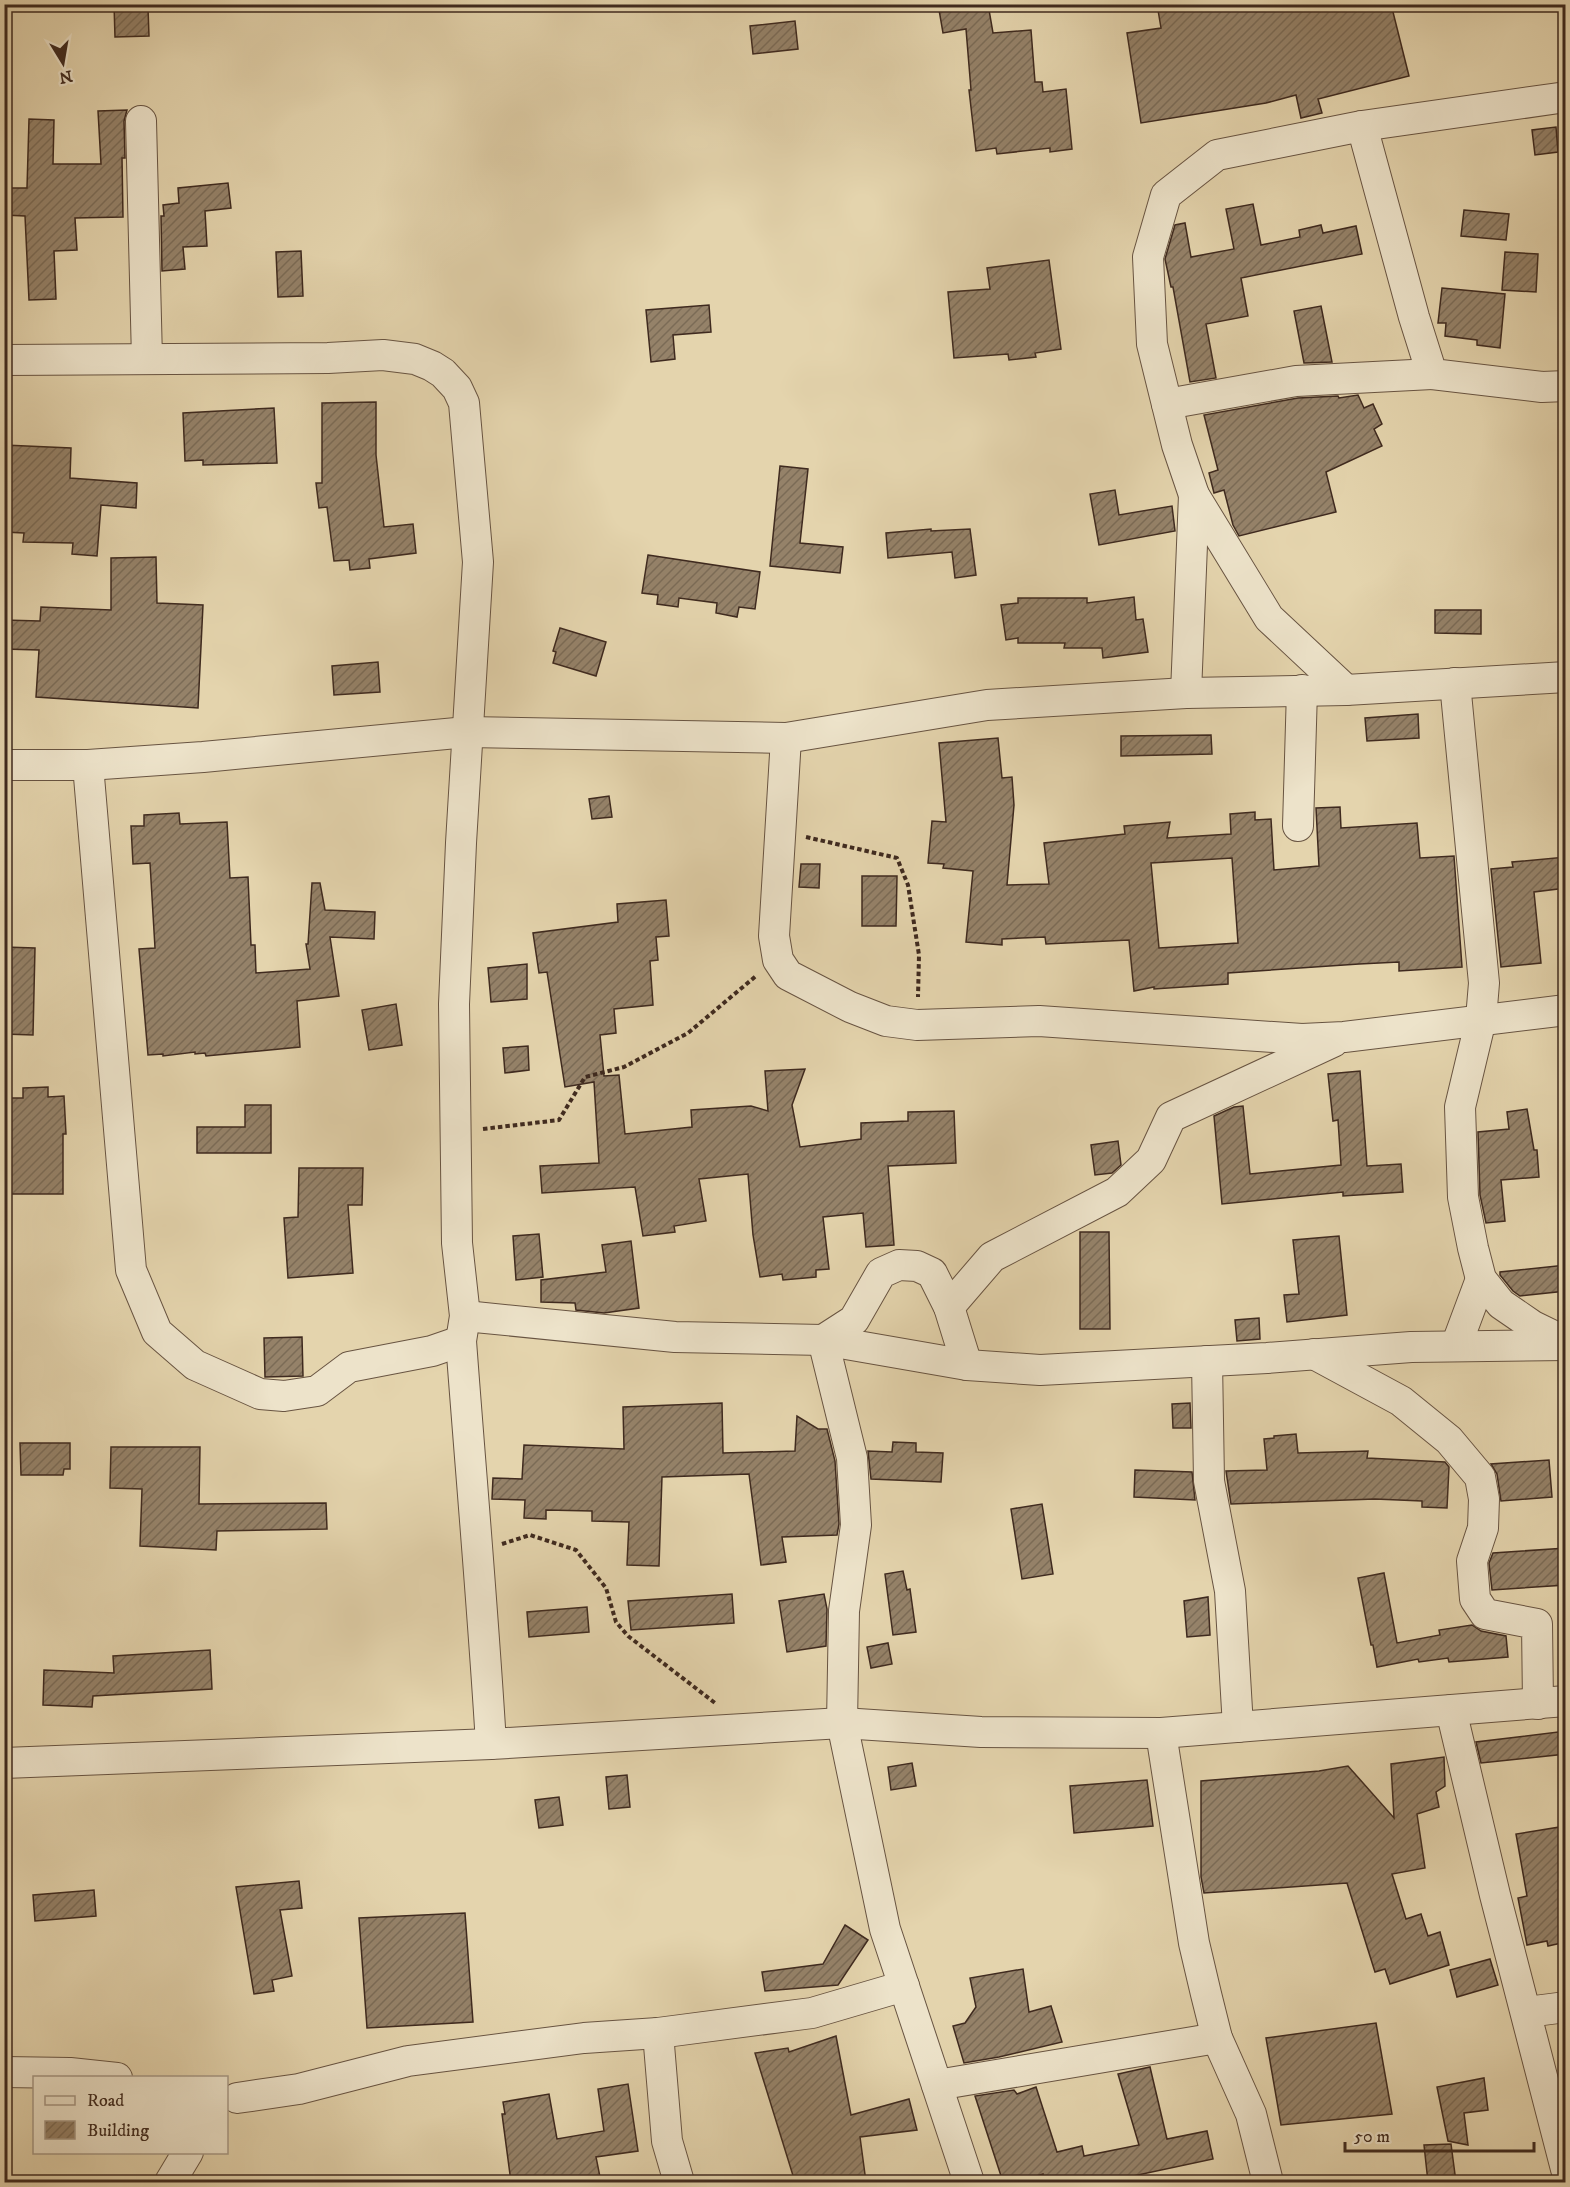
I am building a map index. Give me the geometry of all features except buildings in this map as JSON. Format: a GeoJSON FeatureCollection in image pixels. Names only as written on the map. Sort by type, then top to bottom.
{"type":"FeatureCollection","features":[{"type":"Feature","properties":{"kind":"street"},"geometry":{"type":"LineString","coordinates":[[1346,690],[1269,618],[1194,495],[1152,344],[1148,256],[1166,195],[1217,155],[1362,126],[1566,97]]}},
{"type":"Feature","properties":{"kind":"street"},"geometry":{"type":"LineString","coordinates":[[141,121],[147,359]]}},
{"type":"Feature","properties":{"kind":"street"},"geometry":{"type":"LineString","coordinates":[[1362,126],[1414,317],[1432,374]]}},
{"type":"Feature","properties":{"kind":"street"},"geometry":{"type":"LineString","coordinates":[[4,360],[382,356],[415,359],[432,366],[443,374],[457,388],[464,403],[478,562],[454,1004],[457,1243],[476,1552],[484,1619],[491,1744]]}},
{"type":"Feature","properties":{"kind":"street"},"geometry":{"type":"LineString","coordinates":[[1167,404],[1296,381],[1432,374],[1542,387],[1566,386]]}},
{"type":"Feature","properties":{"kind":"street"},"geometry":{"type":"LineString","coordinates":[[1186,693],[1194,495]]}},
{"type":"Feature","properties":{"kind":"street"},"geometry":{"type":"LineString","coordinates":[[4,765],[88,765],[203,757],[467,732],[786,738],[987,705],[1186,693],[1346,690],[1566,677]]}},
{"type":"Feature","properties":{"kind":"street"},"geometry":{"type":"LineString","coordinates":[[1455,683],[1484,983],[1481,1019],[1460,1107],[1463,1197],[1481,1280],[1501,1304],[1533,1326],[1566,1344]]}},
{"type":"Feature","properties":{"kind":"street"},"geometry":{"type":"LineString","coordinates":[[1298,826],[1302,690]]}},
{"type":"Feature","properties":{"kind":"street"},"geometry":{"type":"LineString","coordinates":[[786,738],[774,936],[778,960],[788,975],[850,1007],[886,1021],[917,1025],[1039,1021],[1302,1039],[1344,1037],[1566,1010]]}},
{"type":"Feature","properties":{"kind":"street"},"geometry":{"type":"LineString","coordinates":[[88,765],[131,1270],[157,1332],[195,1365],[260,1394],[284,1396],[317,1391],[349,1367],[432,1351],[463,1328],[675,1337],[823,1340],[967,1365],[1040,1370],[1411,1347],[1566,1344]]}},
{"type":"Feature","properties":{"kind":"street"},"geometry":{"type":"LineString","coordinates":[[949,1307],[992,1257],[1117,1192],[1151,1160],[1171,1117],[1344,1037]]}},
{"type":"Feature","properties":{"kind":"street"},"geometry":{"type":"LineString","coordinates":[[823,1340],[854,1320],[881,1274],[899,1265],[917,1266],[932,1273],[949,1307],[967,1365]]}},
{"type":"Feature","properties":{"kind":"street"},"geometry":{"type":"LineString","coordinates":[[1456,1347],[1481,1280]]}},
{"type":"Feature","properties":{"kind":"street"},"geometry":{"type":"LineString","coordinates":[[823,1340],[852,1458],[856,1525],[844,1611],[842,1723],[885,1929],[969,2182]]}},
{"type":"Feature","properties":{"kind":"street"},"geometry":{"type":"LineString","coordinates":[[4,1763],[491,1744],[842,1723],[981,1732],[1161,1733],[1552,1703],[1537,1624],[1485,1614],[1475,1599],[1472,1561],[1483,1528],[1484,1498],[1480,1477],[1449,1440],[1401,1401],[1314,1354]]}},
{"type":"Feature","properties":{"kind":"street"},"geometry":{"type":"LineString","coordinates":[[1207,1361],[1209,1481],[1230,1591],[1238,1727]]}},
{"type":"Feature","properties":{"kind":"street"},"geometry":{"type":"LineString","coordinates":[[1451,1710],[1495,1895],[1566,2169]]}},
{"type":"Feature","properties":{"kind":"street"},"geometry":{"type":"LineString","coordinates":[[1161,1733],[1194,1943],[1217,2038],[1251,2114],[1268,2182]]}},
{"type":"Feature","properties":{"kind":"street"},"geometry":{"type":"LineString","coordinates":[[230,2101],[299,2089],[408,2061],[584,2038],[658,2033],[812,2013],[904,1986]]}},
{"type":"Feature","properties":{"kind":"street"},"geometry":{"type":"LineString","coordinates":[[1527,2012],[1566,2007]]}},
{"type":"Feature","properties":{"kind":"street"},"geometry":{"type":"LineString","coordinates":[[658,2033],[667,2141],[679,2182]]}},
{"type":"Feature","properties":{"kind":"street"},"geometry":{"type":"LineString","coordinates":[[937,2085],[1217,2038]]}},
{"type":"Feature","properties":{"kind":"street"},"geometry":{"type":"LineString","coordinates":[[4,2072],[70,2073],[98,2076]]}},
{"type":"Feature","properties":{"kind":"street"},"geometry":{"type":"LineString","coordinates":[[170,2182],[187,2154]]}},
{"type":"Feature","properties":{"kind":"path"},"geometry":{"type":"LineString","coordinates":[[780,831],[897,858],[908,885],[918,955],[917,1025]]}},
{"type":"Feature","properties":{"kind":"path"},"geometry":{"type":"LineString","coordinates":[[456,1132],[560,1120],[585,1077],[624,1068],[688,1033],[734,993],[778,960]]}},
{"type":"Feature","properties":{"kind":"path"},"geometry":{"type":"LineString","coordinates":[[476,1552],[530,1535],[576,1550],[606,1588],[616,1622],[628,1636],[749,1730]]}}]}
